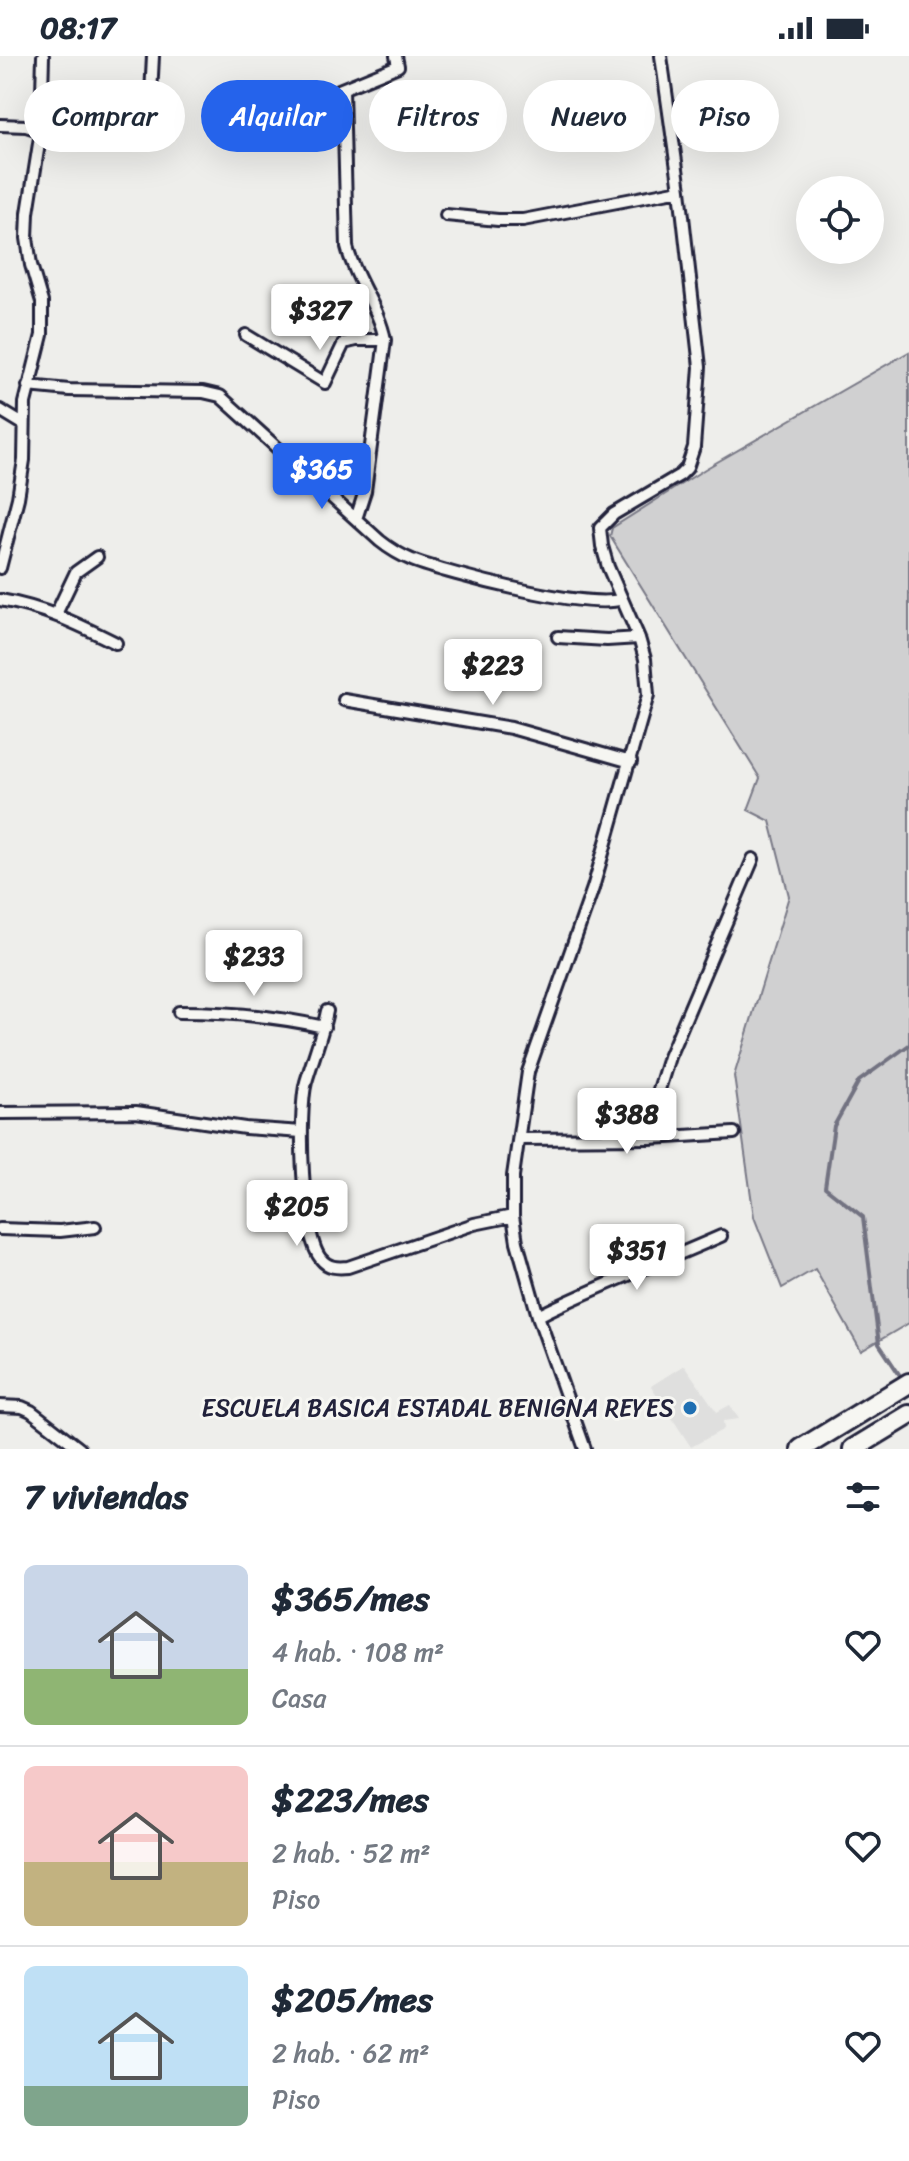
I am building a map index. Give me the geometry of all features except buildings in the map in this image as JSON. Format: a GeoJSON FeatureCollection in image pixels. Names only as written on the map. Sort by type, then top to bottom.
{"type":"FeatureCollection","features":[{"type":"Feature","properties":{"kind":"highway"},"geometry":{"type":"LineString","coordinates":[[801,1449],[904,1386]]}},
{"type":"Feature","properties":{"kind":"highway"},"geometry":{"type":"LineString","coordinates":[[853,1449],[909,1415]]}},
{"type":"Feature","properties":{"kind":"street"},"geometry":{"type":"LineString","coordinates":[[42,80],[43,56]]}},
{"type":"Feature","properties":{"kind":"street"},"geometry":{"type":"LineString","coordinates":[[152,80],[153,56]]}},
{"type":"Feature","properties":{"kind":"street"},"geometry":{"type":"LineString","coordinates":[[353,85],[398,66],[396,56]]}},
{"type":"Feature","properties":{"kind":"street"},"geometry":{"type":"LineString","coordinates":[[585,1449],[538,1316],[513,1216],[513,1176],[528,1072],[593,888],[648,695],[645,659],[639,638],[602,546],[600,528],[614,514],[680,475],[687,468],[694,447],[700,367],[661,56]]}},
{"type":"Feature","properties":{"kind":"street"},"geometry":{"type":"LineString","coordinates":[[0,125],[24,126]]}},
{"type":"Feature","properties":{"kind":"street"},"geometry":{"type":"LineString","coordinates":[[0,568],[18,498],[24,460],[23,424],[28,386],[42,335],[42,302],[27,238],[38,152]]}},
{"type":"Feature","properties":{"kind":"street"},"geometry":{"type":"LineString","coordinates":[[345,152],[347,247],[352,266],[385,340],[365,491],[356,519]]}},
{"type":"Feature","properties":{"kind":"street"},"geometry":{"type":"LineString","coordinates":[[446,215],[523,220],[680,190]]}},
{"type":"Feature","properties":{"kind":"street"},"geometry":{"type":"LineString","coordinates":[[246,335],[325,383],[344,343],[385,340]]}},
{"type":"Feature","properties":{"kind":"street"},"geometry":{"type":"LineString","coordinates":[[28,386],[69,390],[203,392],[220,396],[396,552],[429,566],[566,598],[601,603],[622,599]]}},
{"type":"Feature","properties":{"kind":"street"},"geometry":{"type":"LineString","coordinates":[[0,410],[23,424]]}},
{"type":"Feature","properties":{"kind":"street"},"geometry":{"type":"LineString","coordinates":[[56,614],[76,572],[97,557]]}},
{"type":"Feature","properties":{"kind":"street"},"geometry":{"type":"LineString","coordinates":[[0,600],[56,614],[116,643]]}},
{"type":"Feature","properties":{"kind":"street"},"geometry":{"type":"LineString","coordinates":[[558,637],[639,638]]}},
{"type":"Feature","properties":{"kind":"street"},"geometry":{"type":"LineString","coordinates":[[344,700],[511,728],[631,762]]}},
{"type":"Feature","properties":{"kind":"street"},"geometry":{"type":"LineString","coordinates":[[650,1138],[654,1106],[669,1057],[753,859]]}},
{"type":"Feature","properties":{"kind":"street"},"geometry":{"type":"LineString","coordinates":[[327,1011],[306,1083],[302,1132],[311,1233],[316,1252],[329,1266],[348,1267],[474,1224],[513,1216]]}},
{"type":"Feature","properties":{"kind":"street"},"geometry":{"type":"LineString","coordinates":[[179,1012],[227,1012],[324,1027]]}},
{"type":"Feature","properties":{"kind":"street"},"geometry":{"type":"LineString","coordinates":[[0,1113],[136,1112],[245,1128],[302,1132]]}},
{"type":"Feature","properties":{"kind":"street"},"geometry":{"type":"LineString","coordinates":[[519,1139],[650,1138],[734,1133]]}},
{"type":"Feature","properties":{"kind":"street"},"geometry":{"type":"LineString","coordinates":[[0,1229],[60,1231],[95,1227]]}},
{"type":"Feature","properties":{"kind":"street"},"geometry":{"type":"LineString","coordinates":[[538,1316],[721,1236]]}},
{"type":"Feature","properties":{"kind":"street"},"geometry":{"type":"LineString","coordinates":[[0,1406],[22,1407],[31,1411],[80,1449]]}},
{"type":"Feature","properties":{"kind":"shaded area"},"geometry":{"type":"Polygon","coordinates":[[[909,352],[909,1323],[861,1351],[815,1269],[782,1288],[754,1217],[734,1076],[789,896],[770,821],[748,810],[760,778],[610,536],[612,528],[705,469],[909,352]]]}},
{"type":"Feature","properties":{"kind":"shaded area","name":"ESCUELA BASICA ESTADAL BENIGNA REYES"},"geometry":{"type":"Polygon","coordinates":[[[684,1365],[717,1412],[730,1405],[739,1419],[723,1421],[724,1429],[691,1447],[651,1386],[684,1365]]]}},
{"type":"Feature","properties":{"kind":"waterway"},"geometry":{"type":"LineString","coordinates":[[903,1380],[879,1344],[863,1217],[825,1187],[834,1126],[859,1081],[909,1045]]}},
{"type":"Feature","properties":{"kind":"place","name":"ESCUELA BASICA ESTADAL BENIGNA REYES"},"geometry":{"type":"Point","coordinates":[690,1408]}}]}
